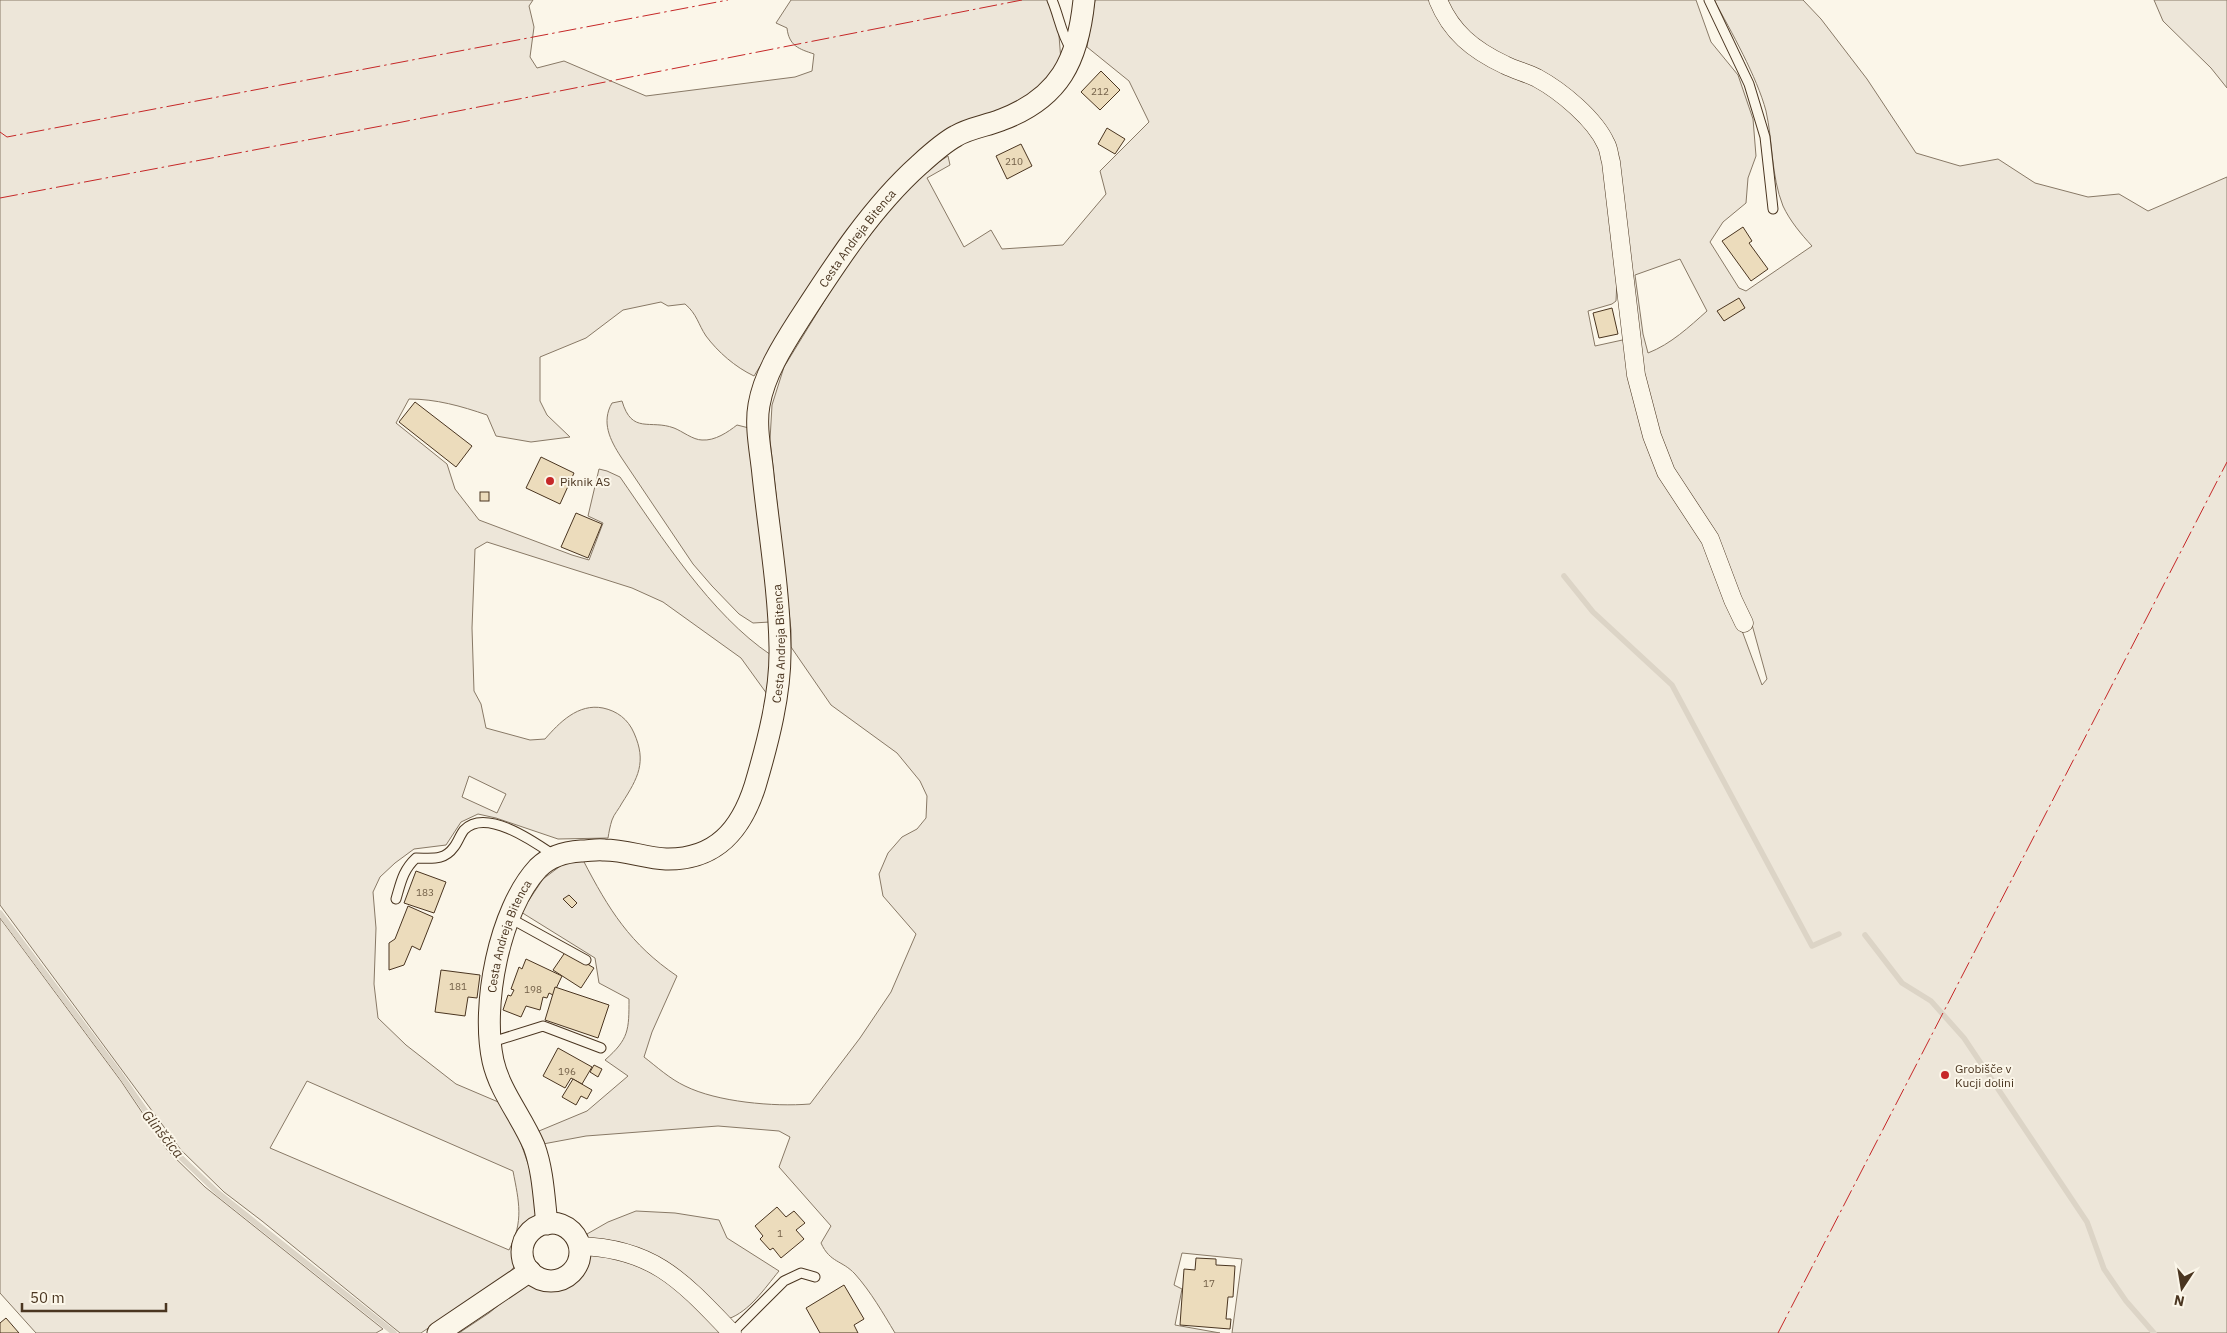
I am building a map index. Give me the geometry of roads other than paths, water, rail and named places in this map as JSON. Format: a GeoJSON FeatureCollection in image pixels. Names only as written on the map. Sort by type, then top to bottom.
{"type":"FeatureCollection","features":[{"type":"Feature","properties":{"kind":"street","name":"Cesta Andreja Bitenca"},"geometry":{"type":"LineString","coordinates":[[547,1224],[544,1192],[534,1148],[497,1072],[491,1042],[489,1018],[493,981],[508,917],[522,888],[541,865],[555,856],[566,852],[605,850],[667,859],[698,856],[722,844],[739,824],[754,789],[774,711],[780,656],[776,598],[759,438],[758,408],[764,388],[797,324],[883,202],[918,166],[956,135],[1023,111],[1050,92],[1074,53],[1082,23],[1084,0]]}},
{"type":"Feature","properties":{"kind":"street"},"geometry":{"type":"LineString","coordinates":[[1438,0],[1446,20],[1473,47],[1554,89],[1590,120],[1606,144],[1611,162],[1636,375],[1642,405],[1666,472],[1710,539],[1733,600],[1744,623]]}},
{"type":"Feature","properties":{"kind":"street"},"geometry":{"type":"LineString","coordinates":[[547,1224],[566,1227],[573,1233],[579,1246],[579,1260],[575,1268],[560,1280],[542,1279],[530,1271],[523,1259],[525,1240],[538,1226],[547,1224]]}},
{"type":"Feature","properties":{"kind":"street"},"geometry":{"type":"LineString","coordinates":[[579,1246],[599,1246],[625,1251],[652,1262],[680,1282],[732,1333]]}},
{"type":"Feature","properties":{"kind":"street"},"geometry":{"type":"LineString","coordinates":[[438,1333],[530,1271]]}},
{"type":"Feature","properties":{"kind":"lane"},"geometry":{"type":"LineString","coordinates":[[1052,0],[1060,20],[1064,38],[1074,53]]}},
{"type":"Feature","properties":{"kind":"lane"},"geometry":{"type":"LineString","coordinates":[[1709,0],[1749,84],[1765,137],[1773,209]]}},
{"type":"Feature","properties":{"kind":"lane"},"geometry":{"type":"LineString","coordinates":[[396,899],[403,872],[416,858],[440,858],[447,855],[465,829],[477,824],[502,827],[526,836],[555,856]]}},
{"type":"Feature","properties":{"kind":"lane"},"geometry":{"type":"LineString","coordinates":[[508,917],[586,960]]}},
{"type":"Feature","properties":{"kind":"lane"},"geometry":{"type":"LineString","coordinates":[[491,1042],[543,1026],[601,1048]]}},
{"type":"Feature","properties":{"kind":"lane"},"geometry":{"type":"LineString","coordinates":[[732,1333],[784,1281],[801,1273],[816,1277]]}},
{"type":"Feature","properties":{"kind":"waterway"},"geometry":{"type":"LineString","coordinates":[[1564,576],[1593,612],[1672,685],[1812,946],[1839,934]]}},
{"type":"Feature","properties":{"kind":"waterway","name":"Glinščica"},"geometry":{"type":"LineString","coordinates":[[0,913],[120,1074],[172,1149],[217,1192],[394,1333]]}},
{"type":"Feature","properties":{"kind":"waterway"},"geometry":{"type":"LineString","coordinates":[[1865,935],[1902,983],[1931,1001],[1964,1038],[2087,1222],[2104,1269],[2126,1301],[2154,1333]]}},
{"type":"Feature","properties":{"kind":"place","name":"Piknik AS"},"geometry":{"type":"Point","coordinates":[550,481]}},
{"type":"Feature","properties":{"kind":"place","name":"Grobišče v Kucji dolini"},"geometry":{"type":"Point","coordinates":[1945,1075]}}]}
